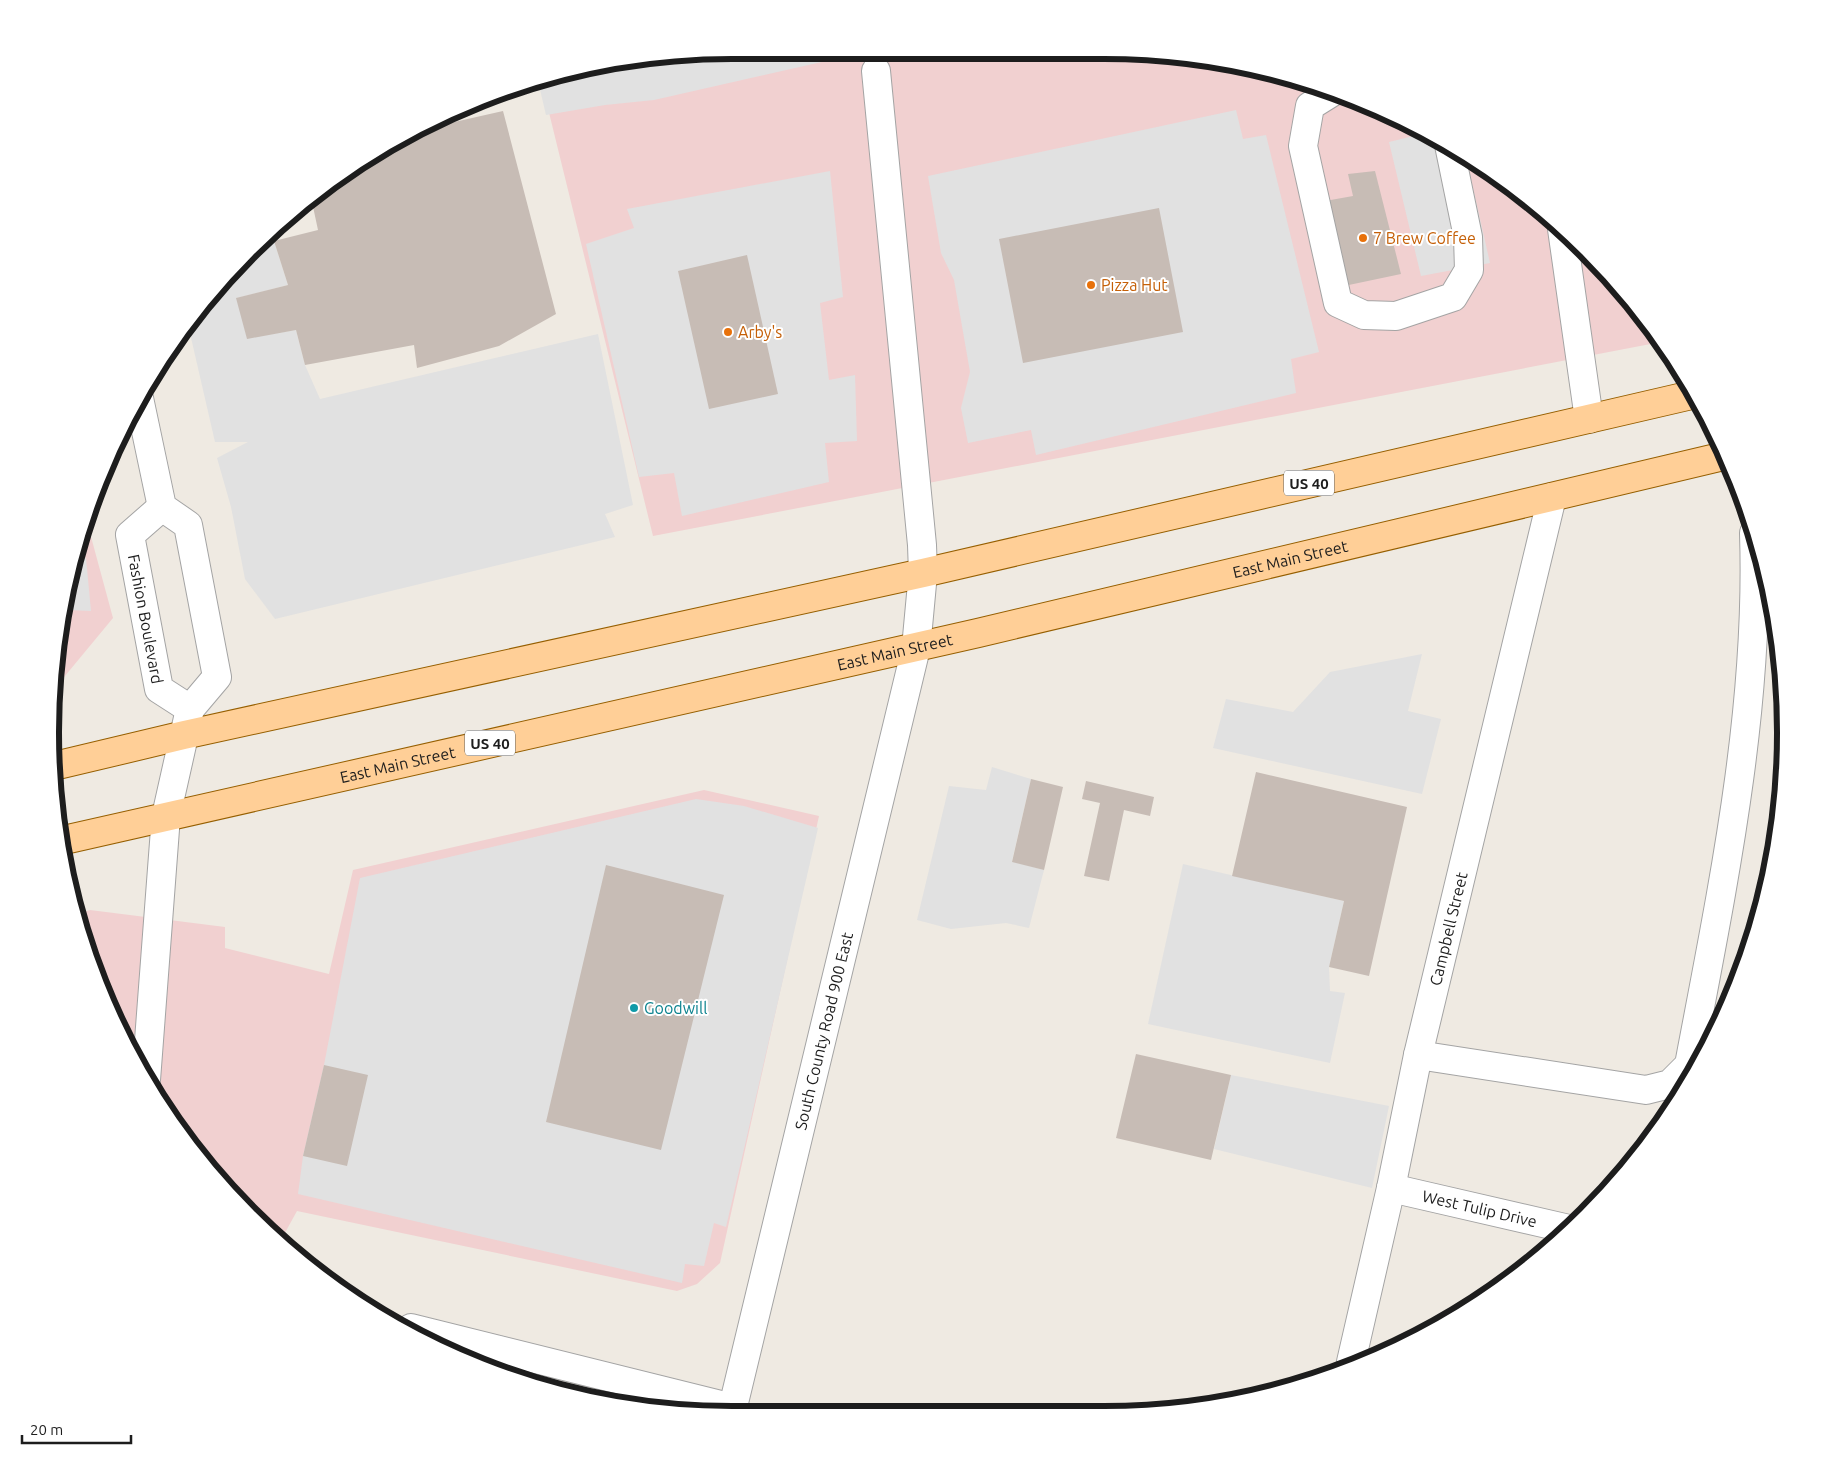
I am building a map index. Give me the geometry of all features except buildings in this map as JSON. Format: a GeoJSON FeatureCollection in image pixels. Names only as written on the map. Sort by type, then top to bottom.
{"type":"FeatureCollection","features":[{"type":"Feature","properties":{"kind":"main road","name":"US 40"},"geometry":{"type":"LineString","coordinates":[[60,765],[184,735],[923,573],[1687,396]]}},
{"type":"Feature","properties":{"kind":"main road","name":"East Main Street"},"geometry":{"type":"LineString","coordinates":[[68,839],[916,648],[1718,457]]}},
{"type":"Feature","properties":{"kind":"street","name":"South County Road 900 East"},"geometry":{"type":"LineString","coordinates":[[733,1406],[916,648],[923,573],[876,71]]}},
{"type":"Feature","properties":{"kind":"street"},"geometry":{"type":"LineString","coordinates":[[1325,97],[1310,106],[1303,146],[1338,303],[1364,315],[1396,316],[1453,297],[1469,270],[1468,238],[1451,156]]}},
{"type":"Feature","properties":{"kind":"street"},"geometry":{"type":"LineString","coordinates":[[1564,241],[1589,419]]}},
{"type":"Feature","properties":{"kind":"street"},"geometry":{"type":"LineString","coordinates":[[142,410],[162,507],[188,525],[217,677],[190,709],[166,816],[147,1065]]}},
{"type":"Feature","properties":{"kind":"street","name":"Campbell Street"},"geometry":{"type":"LineString","coordinates":[[1352,1358],[1391,1188],[1418,1055],[1552,497]]}},
{"type":"Feature","properties":{"kind":"street","name":"Fashion Boulevard"},"geometry":{"type":"LineString","coordinates":[[162,507],[130,535],[159,689],[190,709]]}},
{"type":"Feature","properties":{"kind":"street"},"geometry":{"type":"LineString","coordinates":[[1418,1055],[1646,1090],[1670,1084],[1689,1065],[1729,851],[1751,678],[1756,586],[1755,563]]}},
{"type":"Feature","properties":{"kind":"street","name":"West Tulip Drive"},"geometry":{"type":"LineString","coordinates":[[1391,1188],[1561,1227]]}},
{"type":"Feature","properties":{"kind":"street"},"geometry":{"type":"LineString","coordinates":[[425,1332],[711,1406]]}},
{"type":"Feature","properties":{"kind":"shaded area"},"geometry":{"type":"Polygon","coordinates":[[[835,59],[654,100],[605,105],[546,115],[540,88],[601,72],[688,60],[835,59]]]}},
{"type":"Feature","properties":{"kind":"shaded area"},"geometry":{"type":"Polygon","coordinates":[[[1104,59],[1148,60],[1191,65],[1235,72],[1278,82],[1361,110],[1401,128],[1478,172],[1548,226],[1580,256],[1610,288],[1653,343],[653,536],[543,87],[601,72],[688,60],[1104,59]]]}},
{"type":"Feature","properties":{"kind":"shaded area"},"geometry":{"type":"Polygon","coordinates":[[[1236,110],[1243,139],[1266,135],[1319,352],[1291,359],[1296,393],[1036,455],[1031,430],[968,443],[961,408],[970,372],[954,280],[941,253],[928,176],[1236,110]]]}},
{"type":"Feature","properties":{"kind":"shaded area"},"geometry":{"type":"Polygon","coordinates":[[[1415,136],[1468,166],[1490,263],[1421,276],[1389,142],[1415,136]]]}},
{"type":"Feature","properties":{"kind":"shaded area"},"geometry":{"type":"Polygon","coordinates":[[[830,171],[843,297],[820,303],[829,380],[855,375],[857,441],[825,443],[829,482],[682,516],[674,473],[639,477],[586,244],[634,228],[627,209],[830,171]]]}},
{"type":"Feature","properties":{"kind":"shaded area"},"geometry":{"type":"Polygon","coordinates":[[[274,241],[288,285],[237,298],[247,338],[296,330],[305,365],[320,399],[598,334],[633,505],[605,514],[615,537],[275,619],[245,579],[231,507],[217,458],[248,442],[215,442],[190,333],[226,288],[274,241]]]}},
{"type":"Feature","properties":{"kind":"shaded area"},"geometry":{"type":"Polygon","coordinates":[[[90,533],[113,618],[61,681],[72,601],[90,533]]]}},
{"type":"Feature","properties":{"kind":"shaded area"},"geometry":{"type":"Polygon","coordinates":[[[86,558],[91,611],[71,610],[82,559],[86,558]]]}},
{"type":"Feature","properties":{"kind":"shaded area"},"geometry":{"type":"Polygon","coordinates":[[[1422,654],[1408,711],[1441,719],[1422,794],[1213,748],[1226,699],[1293,712],[1330,672],[1422,654]]]}},
{"type":"Feature","properties":{"kind":"shaded area"},"geometry":{"type":"Polygon","coordinates":[[[992,767],[1031,779],[1012,861],[1044,870],[1029,928],[1006,923],[951,929],[917,920],[949,786],[986,790],[992,767]]]}},
{"type":"Feature","properties":{"kind":"shaded area"},"geometry":{"type":"Polygon","coordinates":[[[704,790],[819,816],[720,1263],[697,1284],[677,1291],[297,1211],[284,1235],[226,1177],[172,1107],[128,1030],[110,990],[84,912],[90,910],[225,927],[225,948],[329,974],[353,870],[704,790]]]}},
{"type":"Feature","properties":{"kind":"shaded area"},"geometry":{"type":"Polygon","coordinates":[[[696,799],[744,806],[818,828],[726,1227],[714,1223],[704,1266],[685,1264],[682,1283],[298,1194],[303,1156],[324,1065],[360,878],[696,799]]]}},
{"type":"Feature","properties":{"kind":"shaded area"},"geometry":{"type":"Polygon","coordinates":[[[1183,864],[1344,901],[1329,967],[1330,991],[1345,993],[1330,1063],[1148,1024],[1183,864]]]}},
{"type":"Feature","properties":{"kind":"shaded area"},"geometry":{"type":"Polygon","coordinates":[[[1231,1075],[1389,1106],[1372,1188],[1214,1149],[1231,1075]]]}},
{"type":"Feature","properties":{"kind":"place","name":"7 Brew Coffee"},"geometry":{"type":"Point","coordinates":[1363,238]}},
{"type":"Feature","properties":{"kind":"place","name":"Pizza Hut"},"geometry":{"type":"Point","coordinates":[1091,285]}},
{"type":"Feature","properties":{"kind":"place","name":"Arby's"},"geometry":{"type":"Point","coordinates":[728,332]}},
{"type":"Feature","properties":{"kind":"place","name":"Goodwill"},"geometry":{"type":"Point","coordinates":[634,1008]}}]}
